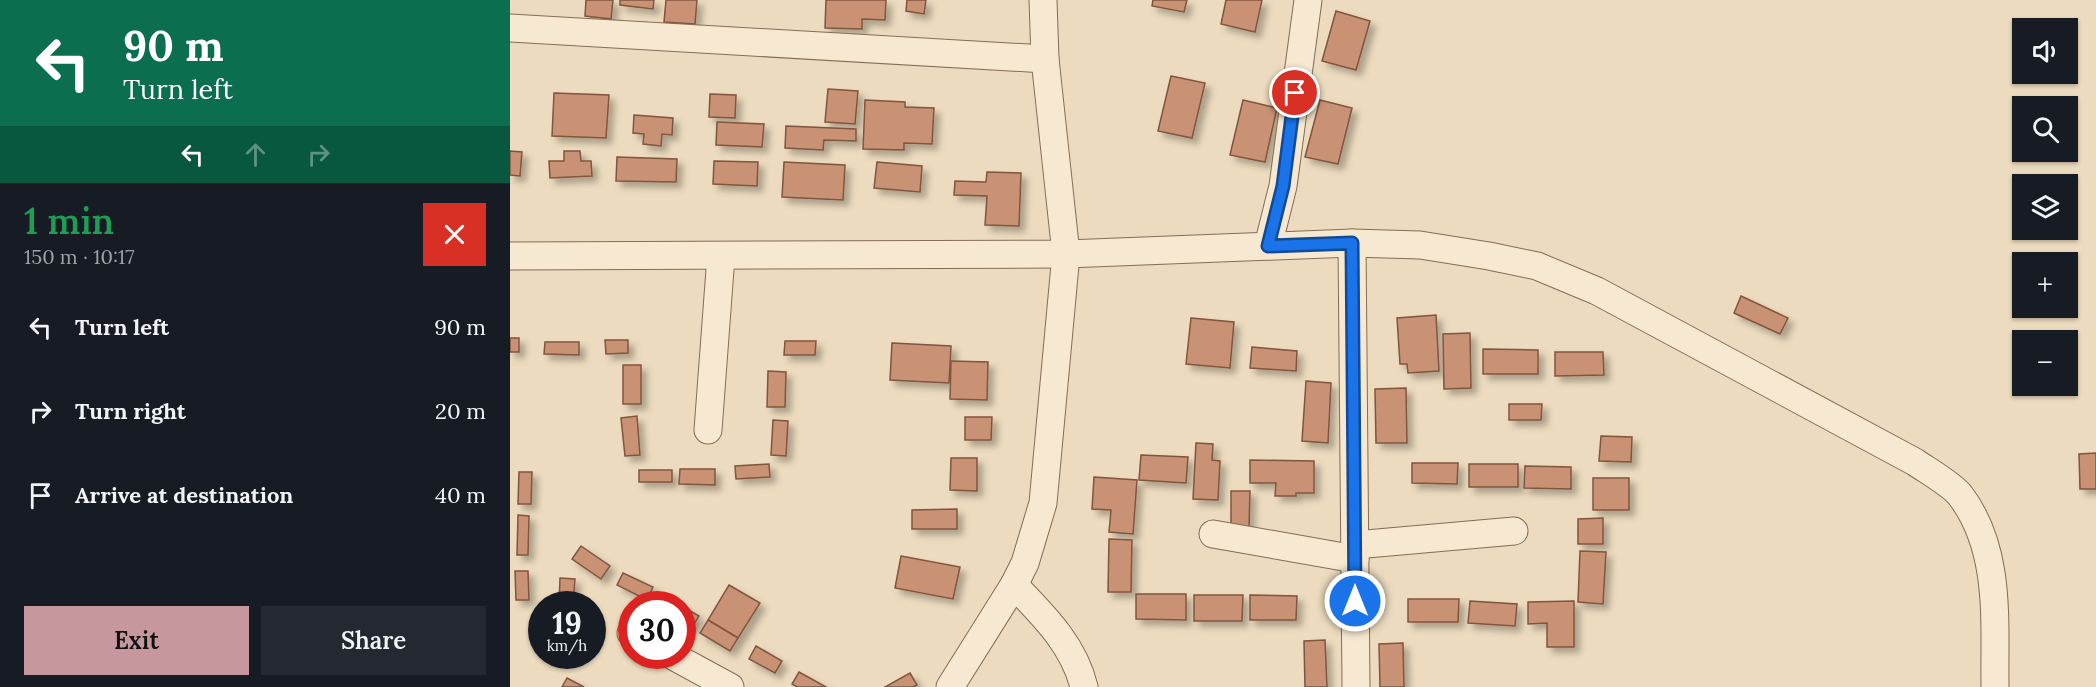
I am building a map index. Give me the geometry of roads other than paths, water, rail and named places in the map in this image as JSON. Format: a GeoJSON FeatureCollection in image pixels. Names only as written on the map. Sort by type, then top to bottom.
{"type":"FeatureCollection","features":[{"type":"Feature","properties":{"kind":"street"},"geometry":{"type":"LineString","coordinates":[[950,687],[1014,585],[1024,563],[1043,503],[1066,254],[1045,59],[1043,0]]}},
{"type":"Feature","properties":{"kind":"street"},"geometry":{"type":"LineString","coordinates":[[1268,246],[1283,186],[1308,0]]}},
{"type":"Feature","properties":{"kind":"street"},"geometry":{"type":"LineString","coordinates":[[510,28],[1045,59]]}},
{"type":"Feature","properties":{"kind":"street"},"geometry":{"type":"LineString","coordinates":[[1352,243],[1356,687]]}},
{"type":"Feature","properties":{"kind":"street"},"geometry":{"type":"LineString","coordinates":[[510,256],[1066,254],[1352,243],[1420,245],[1537,266],[1597,291],[1916,462],[1959,494],[1981,530],[1994,578],[1995,687]]}},
{"type":"Feature","properties":{"kind":"street"},"geometry":{"type":"LineString","coordinates":[[708,430],[721,256]]}},
{"type":"Feature","properties":{"kind":"street"},"geometry":{"type":"LineString","coordinates":[[1214,534],[1355,552],[1514,531]]}},
{"type":"Feature","properties":{"kind":"street"},"geometry":{"type":"LineString","coordinates":[[1014,585],[1055,628],[1081,673],[1084,687]]}},
{"type":"Feature","properties":{"kind":"street"},"geometry":{"type":"LineString","coordinates":[[696,669],[730,687]]}}]}
